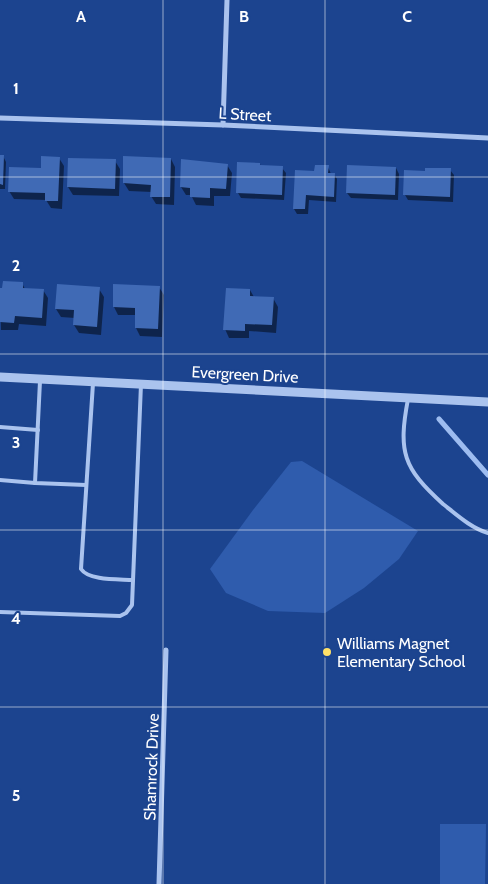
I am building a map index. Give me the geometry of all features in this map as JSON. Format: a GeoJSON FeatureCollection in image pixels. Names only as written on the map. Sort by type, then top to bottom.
{"type":"FeatureCollection","features":[{"type":"Feature","properties":{"kind":"street"},"geometry":{"type":"LineString","coordinates":[[223,125],[227,0]]}},
{"type":"Feature","properties":{"kind":"street","name":"L Street"},"geometry":{"type":"LineString","coordinates":[[0,118],[223,125],[488,138]]}},
{"type":"Feature","properties":{"kind":"street","name":"Evergreen Drive"},"geometry":{"type":"LineString","coordinates":[[0,376],[488,402]]}},
{"type":"Feature","properties":{"kind":"street","name":"Shamrock Drive"},"geometry":{"type":"LineString","coordinates":[[159,884],[166,650]]}},
{"type":"Feature","properties":{"kind":"lane"},"geometry":{"type":"LineString","coordinates":[[35,483],[40,378]]}},
{"type":"Feature","properties":{"kind":"lane"},"geometry":{"type":"LineString","coordinates":[[93,381],[81,569],[85,575],[92,577],[133,580]]}},
{"type":"Feature","properties":{"kind":"lane"},"geometry":{"type":"LineString","coordinates":[[0,612],[120,616],[126,613],[132,605],[140,383]]}},
{"type":"Feature","properties":{"kind":"lane"},"geometry":{"type":"LineString","coordinates":[[408,397],[403,437],[404,454],[408,464],[417,478],[431,493],[480,531],[488,533]]}},
{"type":"Feature","properties":{"kind":"lane"},"geometry":{"type":"LineString","coordinates":[[0,428],[38,430]]}},
{"type":"Feature","properties":{"kind":"lane"},"geometry":{"type":"LineString","coordinates":[[0,480],[86,485]]}},
{"type":"Feature","properties":{"kind":"shaded area"},"geometry":{"type":"Polygon","coordinates":[[[302,461],[418,531],[399,559],[364,588],[325,613],[268,611],[226,593],[210,569],[291,462],[302,461]]]}},
{"type":"Feature","properties":{"kind":"shaded area"},"geometry":{"type":"Polygon","coordinates":[[[440,824],[486,824],[485,884],[440,884],[440,824]]]}},
{"type":"Feature","properties":{"kind":"building"},"geometry":{"type":"Polygon","coordinates":[[[0,155],[4,155],[3,185],[0,184],[0,155]]]}},
{"type":"Feature","properties":{"kind":"building"},"geometry":{"type":"Polygon","coordinates":[[[41,156],[60,157],[58,201],[45,201],[45,193],[8,192],[9,167],[41,168],[41,156]]]}},
{"type":"Feature","properties":{"kind":"building"},"geometry":{"type":"Polygon","coordinates":[[[123,156],[171,158],[170,197],[150,197],[151,185],[123,183],[123,156]]]}},
{"type":"Feature","properties":{"kind":"building"},"geometry":{"type":"Polygon","coordinates":[[[68,158],[116,159],[115,189],[67,187],[68,158]]]}},
{"type":"Feature","properties":{"kind":"building"},"geometry":{"type":"Polygon","coordinates":[[[181,159],[228,164],[226,189],[210,188],[210,198],[190,197],[190,188],[180,187],[181,159]]]}},
{"type":"Feature","properties":{"kind":"building"},"geometry":{"type":"Polygon","coordinates":[[[237,162],[283,166],[282,195],[236,193],[237,162]]]}},
{"type":"Feature","properties":{"kind":"building"},"geometry":{"type":"Polygon","coordinates":[[[315,165],[329,165],[328,173],[335,173],[334,197],[306,195],[305,209],[293,209],[295,170],[314,171],[315,165]]]}},
{"type":"Feature","properties":{"kind":"building"},"geometry":{"type":"Polygon","coordinates":[[[347,165],[396,167],[395,195],[346,193],[347,165]]]}},
{"type":"Feature","properties":{"kind":"building"},"geometry":{"type":"Polygon","coordinates":[[[425,168],[451,168],[450,197],[403,195],[404,170],[425,171],[425,168]]]}},
{"type":"Feature","properties":{"kind":"building"},"geometry":{"type":"Polygon","coordinates":[[[3,281],[23,282],[23,288],[44,289],[42,318],[15,316],[14,323],[0,322],[0,288],[2,288],[3,281]]]}},
{"type":"Feature","properties":{"kind":"building"},"geometry":{"type":"Polygon","coordinates":[[[57,284],[100,287],[97,327],[73,325],[74,310],[55,309],[57,284]]]}},
{"type":"Feature","properties":{"kind":"building"},"geometry":{"type":"Polygon","coordinates":[[[113,284],[160,286],[158,329],[135,328],[135,308],[113,307],[113,284]]]}},
{"type":"Feature","properties":{"kind":"building"},"geometry":{"type":"Polygon","coordinates":[[[226,288],[250,289],[250,296],[274,297],[272,325],[245,324],[245,331],[223,330],[226,288]]]}},
{"type":"Feature","properties":{"kind":"waterway"},"geometry":{"type":"LineString","coordinates":[[439,419],[488,475]]}},
{"type":"Feature","properties":{"kind":"place","name":"Williams Magnet Elementary School"},"geometry":{"type":"Point","coordinates":[327,652]}}]}
